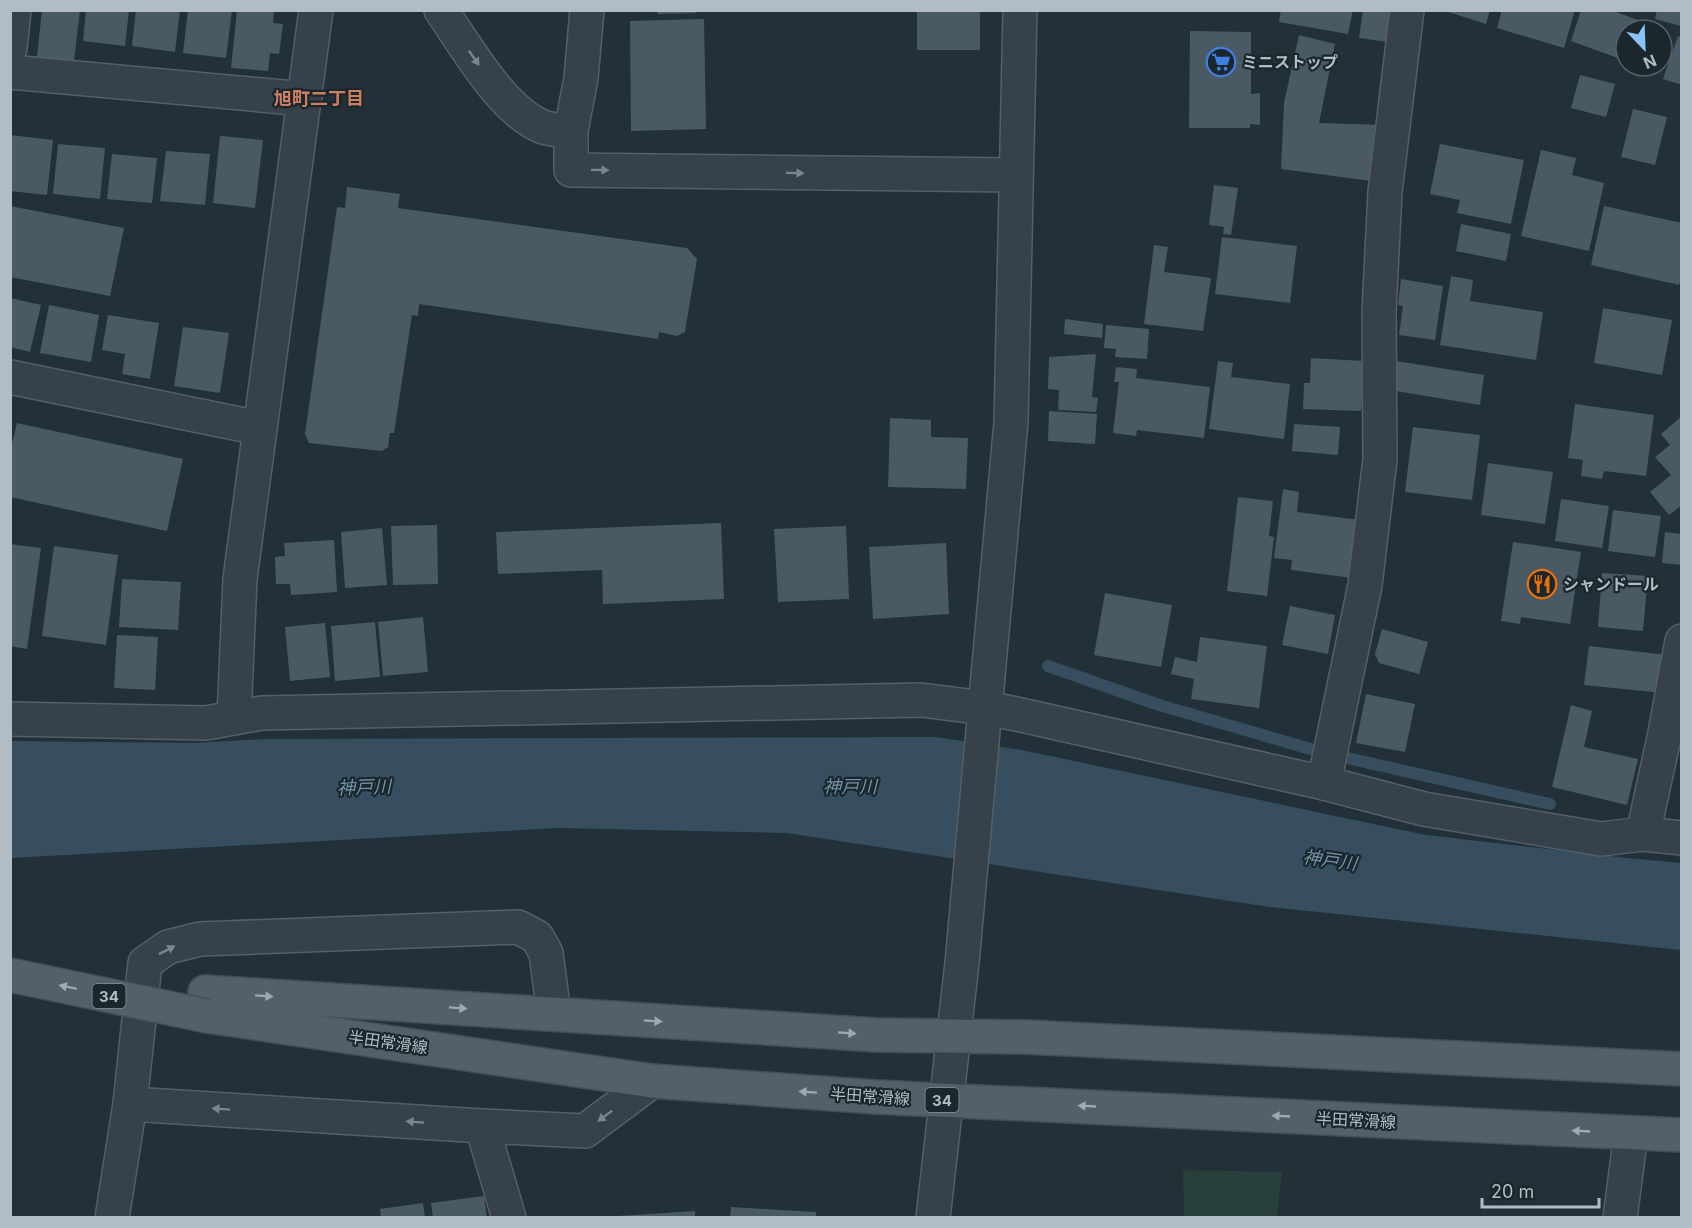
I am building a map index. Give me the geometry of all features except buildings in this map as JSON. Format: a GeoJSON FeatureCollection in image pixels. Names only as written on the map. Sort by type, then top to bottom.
{"type":"FeatureCollection","features":[{"type":"Feature","properties":{"kind":"main road","name":"34"},"geometry":{"type":"LineString","coordinates":[[10,952],[206,1004]]}},
{"type":"Feature","properties":{"kind":"main road","name":"34"},"geometry":{"type":"LineString","coordinates":[[10,975],[206,1004],[554,1014],[877,1035],[1026,1037],[1682,1069]]}},
{"type":"Feature","properties":{"kind":"main road","name":"半田常滑線"},"geometry":{"type":"LineString","coordinates":[[206,1004],[652,1081],[946,1100],[1682,1135]]}},
{"type":"Feature","properties":{"kind":"street"},"geometry":{"type":"LineString","coordinates":[[10,48],[14,10]]}},
{"type":"Feature","properties":{"kind":"street"},"geometry":{"type":"LineString","coordinates":[[234,718],[240,579],[316,10]]}},
{"type":"Feature","properties":{"kind":"street"},"geometry":{"type":"LineString","coordinates":[[441,10],[494,87],[522,116],[545,128],[571,131]]}},
{"type":"Feature","properties":{"kind":"street"},"geometry":{"type":"LineString","coordinates":[[586,10],[581,78],[571,131],[571,170],[1016,175]]}},
{"type":"Feature","properties":{"kind":"street"},"geometry":{"type":"LineString","coordinates":[[933,1218],[968,886],[1011,422],[1020,10]]}},
{"type":"Feature","properties":{"kind":"street"},"geometry":{"type":"LineString","coordinates":[[1328,764],[1365,585],[1380,459],[1379,311],[1385,192],[1407,10]]}},
{"type":"Feature","properties":{"kind":"street"},"geometry":{"type":"LineString","coordinates":[[10,72],[305,99]]}},
{"type":"Feature","properties":{"kind":"street"},"geometry":{"type":"LineString","coordinates":[[10,377],[260,428]]}},
{"type":"Feature","properties":{"kind":"street"},"geometry":{"type":"LineString","coordinates":[[1643,834],[1682,641]]}},
{"type":"Feature","properties":{"kind":"street"},"geometry":{"type":"LineString","coordinates":[[10,719],[206,723],[262,713],[921,700],[985,708],[1328,764],[1424,809],[1601,839],[1643,834],[1682,838]]}},
{"type":"Feature","properties":{"kind":"street"},"geometry":{"type":"LineString","coordinates":[[112,1218],[130,1104],[145,963],[168,947],[200,939],[518,927],[537,937],[546,954],[554,1014]]}},
{"type":"Feature","properties":{"kind":"street"},"geometry":{"type":"LineString","coordinates":[[130,1104],[585,1131],[652,1081]]}},
{"type":"Feature","properties":{"kind":"street"},"geometry":{"type":"LineString","coordinates":[[482,1126],[509,1218]]}},
{"type":"Feature","properties":{"kind":"street"},"geometry":{"type":"LineString","coordinates":[[1620,1218],[1631,1134]]}},
{"type":"Feature","properties":{"kind":"green space"},"geometry":{"type":"Polygon","coordinates":[[[1183,1170],[1282,1172],[1277,1217],[1184,1217],[1183,1170]]]}},
{"type":"Feature","properties":{"kind":"water","name":"神戸川"},"geometry":{"type":"Polygon","coordinates":[[[936,737],[1022,750],[1426,835],[1681,863],[1681,950],[1269,907],[787,833],[558,828],[11,858],[11,741],[193,743],[267,739],[936,737]]]}},
{"type":"Feature","properties":{"kind":"waterway"},"geometry":{"type":"LineString","coordinates":[[1048,666],[1159,705],[1321,752],[1550,804]]}},
{"type":"Feature","properties":{"kind":"place","name":"ミニストップ"},"geometry":{"type":"Point","coordinates":[1221,62]}},
{"type":"Feature","properties":{"kind":"place","name":"シャンドール"},"geometry":{"type":"Point","coordinates":[1542,584]}},
{"type":"Feature","properties":{"kind":"district","name":"旭町二丁目"},"geometry":{"type":"Point","coordinates":[319,98]}}]}
